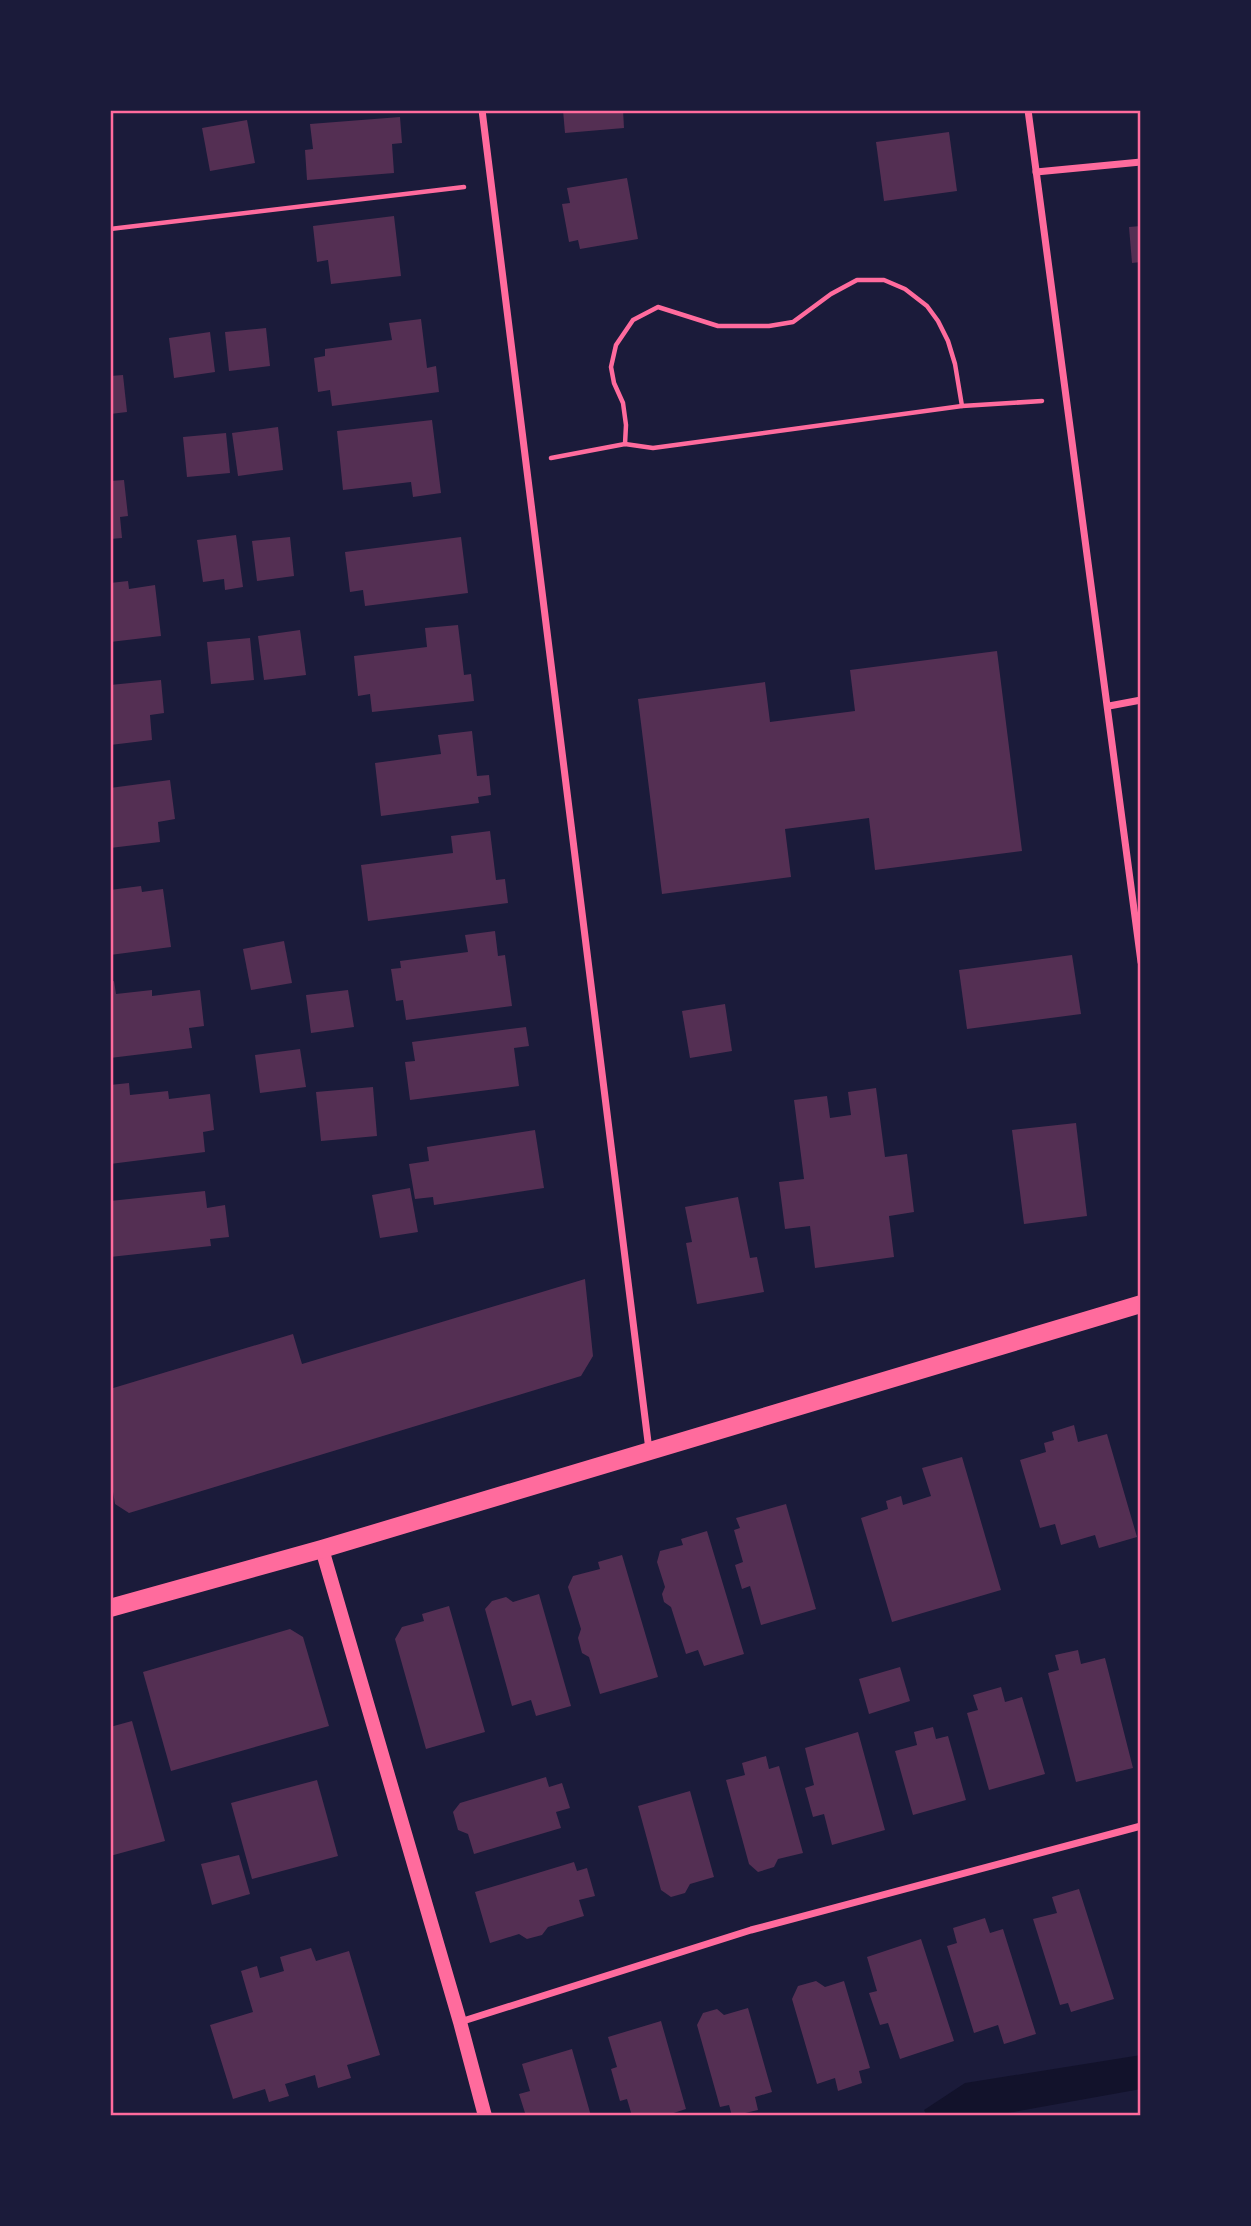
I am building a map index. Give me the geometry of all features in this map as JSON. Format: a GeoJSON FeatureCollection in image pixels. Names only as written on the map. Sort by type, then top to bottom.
{"type":"FeatureCollection","features":[{"type":"Feature","properties":{"kind":"main road"},"geometry":{"type":"LineString","coordinates":[[110,1608],[322,1549],[1141,1304]]}},
{"type":"Feature","properties":{"kind":"main road"},"geometry":{"type":"LineString","coordinates":[[322,1549],[485,2116]]}},
{"type":"Feature","properties":{"kind":"street"},"geometry":{"type":"LineString","coordinates":[[482,110],[649,1451]]}},
{"type":"Feature","properties":{"kind":"street"},"geometry":{"type":"LineString","coordinates":[[1028,110],[1141,962]]}},
{"type":"Feature","properties":{"kind":"street"},"geometry":{"type":"LineString","coordinates":[[1036,172],[1141,162]]}},
{"type":"Feature","properties":{"kind":"street"},"geometry":{"type":"LineString","coordinates":[[1109,706],[1141,700]]}},
{"type":"Feature","properties":{"kind":"street"},"geometry":{"type":"LineString","coordinates":[[460,2022],[751,1930],[1141,1826]]}},
{"type":"Feature","properties":{"kind":"path"},"geometry":{"type":"LineString","coordinates":[[110,229],[491,184]]}},
{"type":"Feature","properties":{"kind":"path"},"geometry":{"type":"LineString","coordinates":[[625,444],[623,402],[614,383],[611,367],[616,345],[634,320],[658,307],[718,326],[769,326],[793,322],[831,294],[857,280],[884,280],[905,289],[927,306],[948,341],[962,406]]}},
{"type":"Feature","properties":{"kind":"path"},"geometry":{"type":"LineString","coordinates":[[526,462],[625,444],[653,448],[962,406],[1067,397]]}},
{"type":"Feature","properties":{"kind":"shaded area"},"geometry":{"type":"Polygon","coordinates":[[[1141,2055],[1141,2089],[991,2116],[927,2116],[924,2110],[965,2083],[1141,2055]]]}},
{"type":"Feature","properties":{"kind":"building"},"geometry":{"type":"Polygon","coordinates":[[[563,110],[623,110],[624,128],[565,133],[563,110]]]}},
{"type":"Feature","properties":{"kind":"building"},"geometry":{"type":"Polygon","coordinates":[[[400,117],[402,143],[392,144],[394,173],[307,180],[305,150],[313,149],[310,124],[400,117]]]}},
{"type":"Feature","properties":{"kind":"building"},"geometry":{"type":"Polygon","coordinates":[[[247,120],[255,163],[210,171],[202,128],[247,120]]]}},
{"type":"Feature","properties":{"kind":"building"},"geometry":{"type":"Polygon","coordinates":[[[949,132],[957,191],[884,201],[876,142],[949,132]]]}},
{"type":"Feature","properties":{"kind":"building"},"geometry":{"type":"Polygon","coordinates":[[[627,178],[638,239],[580,249],[578,240],[569,242],[562,204],[570,203],[567,188],[627,178]]]}},
{"type":"Feature","properties":{"kind":"building"},"geometry":{"type":"Polygon","coordinates":[[[394,216],[401,276],[331,284],[328,260],[317,262],[313,226],[394,216]]]}},
{"type":"Feature","properties":{"kind":"building"},"geometry":{"type":"Polygon","coordinates":[[[1141,226],[1141,262],[1132,263],[1129,227],[1141,226]]]}},
{"type":"Feature","properties":{"kind":"building"},"geometry":{"type":"Polygon","coordinates":[[[421,319],[427,368],[436,366],[439,392],[332,406],[330,390],[318,392],[314,358],[325,356],[325,349],[392,340],[389,323],[421,319]]]}},
{"type":"Feature","properties":{"kind":"building"},"geometry":{"type":"Polygon","coordinates":[[[266,328],[270,366],[229,371],[225,332],[266,328]]]}},
{"type":"Feature","properties":{"kind":"building"},"geometry":{"type":"Polygon","coordinates":[[[210,332],[215,372],[174,378],[169,338],[210,332]]]}},
{"type":"Feature","properties":{"kind":"building"},"geometry":{"type":"Polygon","coordinates":[[[123,375],[127,412],[110,414],[110,376],[123,375]]]}},
{"type":"Feature","properties":{"kind":"building"},"geometry":{"type":"Polygon","coordinates":[[[432,420],[441,493],[413,497],[411,482],[343,490],[337,431],[432,420]]]}},
{"type":"Feature","properties":{"kind":"building"},"geometry":{"type":"Polygon","coordinates":[[[278,427],[283,470],[238,476],[232,433],[278,427]]]}},
{"type":"Feature","properties":{"kind":"building"},"geometry":{"type":"Polygon","coordinates":[[[226,433],[230,473],[187,477],[183,437],[226,433]]]}},
{"type":"Feature","properties":{"kind":"building"},"geometry":{"type":"Polygon","coordinates":[[[124,480],[128,516],[120,517],[122,538],[110,539],[110,481],[124,480]]]}},
{"type":"Feature","properties":{"kind":"building"},"geometry":{"type":"Polygon","coordinates":[[[236,535],[243,587],[225,590],[224,579],[203,582],[197,540],[236,535]]]}},
{"type":"Feature","properties":{"kind":"building"},"geometry":{"type":"Polygon","coordinates":[[[290,537],[294,576],[257,581],[252,541],[290,537]]]}},
{"type":"Feature","properties":{"kind":"building"},"geometry":{"type":"Polygon","coordinates":[[[461,537],[468,593],[365,606],[363,590],[350,592],[345,552],[461,537]]]}},
{"type":"Feature","properties":{"kind":"building"},"geometry":{"type":"Polygon","coordinates":[[[128,581],[129,589],[155,585],[161,636],[110,642],[110,583],[128,581]]]}},
{"type":"Feature","properties":{"kind":"building"},"geometry":{"type":"Polygon","coordinates":[[[458,625],[464,675],[471,674],[474,701],[372,712],[370,694],[358,696],[354,656],[427,647],[425,628],[458,625]]]}},
{"type":"Feature","properties":{"kind":"building"},"geometry":{"type":"Polygon","coordinates":[[[300,630],[306,675],[264,680],[258,636],[300,630]]]}},
{"type":"Feature","properties":{"kind":"building"},"geometry":{"type":"Polygon","coordinates":[[[250,638],[254,680],[211,684],[207,642],[250,638]]]}},
{"type":"Feature","properties":{"kind":"building"},"geometry":{"type":"Polygon","coordinates":[[[997,651],[1022,851],[875,870],[869,818],[785,829],[791,877],[662,894],[638,699],[765,682],[770,722],[855,711],[850,670],[997,651]]]}},
{"type":"Feature","properties":{"kind":"building"},"geometry":{"type":"Polygon","coordinates":[[[161,680],[164,713],[150,715],[152,740],[110,745],[110,685],[161,680]]]}},
{"type":"Feature","properties":{"kind":"building"},"geometry":{"type":"Polygon","coordinates":[[[472,731],[477,776],[489,775],[491,795],[478,797],[479,803],[381,816],[375,763],[441,754],[438,735],[472,731]]]}},
{"type":"Feature","properties":{"kind":"building"},"geometry":{"type":"Polygon","coordinates":[[[170,780],[175,819],[158,822],[160,842],[110,848],[110,788],[170,780]]]}},
{"type":"Feature","properties":{"kind":"building"},"geometry":{"type":"Polygon","coordinates":[[[490,831],[496,880],[505,879],[508,903],[368,921],[361,865],[453,853],[451,836],[490,831]]]}},
{"type":"Feature","properties":{"kind":"building"},"geometry":{"type":"Polygon","coordinates":[[[141,886],[142,892],[163,889],[171,947],[110,955],[110,890],[141,886]]]}},
{"type":"Feature","properties":{"kind":"building"},"geometry":{"type":"Polygon","coordinates":[[[495,931],[498,956],[505,955],[512,1006],[406,1020],[403,1000],[396,1001],[391,969],[401,968],[400,961],[468,952],[465,935],[495,931]]]}},
{"type":"Feature","properties":{"kind":"building"},"geometry":{"type":"Polygon","coordinates":[[[284,941],[292,983],[251,990],[243,949],[284,941]]]}},
{"type":"Feature","properties":{"kind":"building"},"geometry":{"type":"Polygon","coordinates":[[[1072,955],[1081,1014],[967,1029],[959,970],[1072,955]]]}},
{"type":"Feature","properties":{"kind":"building"},"geometry":{"type":"Polygon","coordinates":[[[114,981],[116,994],[152,990],[152,996],[200,990],[204,1026],[189,1028],[192,1048],[110,1058],[110,982],[114,981]]]}},
{"type":"Feature","properties":{"kind":"building"},"geometry":{"type":"Polygon","coordinates":[[[348,990],[354,1027],[311,1033],[306,995],[348,990]]]}},
{"type":"Feature","properties":{"kind":"building"},"geometry":{"type":"Polygon","coordinates":[[[725,1004],[732,1051],[690,1058],[682,1011],[725,1004]]]}},
{"type":"Feature","properties":{"kind":"building"},"geometry":{"type":"Polygon","coordinates":[[[526,1027],[529,1046],[514,1048],[519,1086],[410,1100],[405,1062],[415,1061],[412,1042],[526,1027]]]}},
{"type":"Feature","properties":{"kind":"building"},"geometry":{"type":"Polygon","coordinates":[[[300,1049],[306,1087],[260,1093],[255,1055],[300,1049]]]}},
{"type":"Feature","properties":{"kind":"building"},"geometry":{"type":"Polygon","coordinates":[[[129,1083],[130,1095],[168,1091],[169,1099],[210,1094],[214,1130],[203,1132],[205,1152],[110,1164],[110,1085],[129,1083]]]}},
{"type":"Feature","properties":{"kind":"building"},"geometry":{"type":"Polygon","coordinates":[[[373,1087],[377,1136],[321,1141],[316,1092],[373,1087]]]}},
{"type":"Feature","properties":{"kind":"building"},"geometry":{"type":"Polygon","coordinates":[[[876,1088],[885,1157],[907,1154],[914,1212],[889,1216],[894,1257],[815,1268],[810,1226],[785,1229],[779,1182],[804,1179],[794,1100],[827,1096],[830,1118],[851,1115],[848,1092],[876,1088]]]}},
{"type":"Feature","properties":{"kind":"building"},"geometry":{"type":"Polygon","coordinates":[[[1076,1123],[1087,1216],[1024,1224],[1012,1130],[1076,1123]]]}},
{"type":"Feature","properties":{"kind":"building"},"geometry":{"type":"Polygon","coordinates":[[[535,1130],[544,1188],[434,1205],[433,1197],[415,1199],[409,1164],[429,1161],[427,1147],[535,1130]]]}},
{"type":"Feature","properties":{"kind":"building"},"geometry":{"type":"Polygon","coordinates":[[[410,1188],[418,1232],[380,1238],[372,1195],[410,1188]]]}},
{"type":"Feature","properties":{"kind":"building"},"geometry":{"type":"Polygon","coordinates":[[[205,1191],[207,1208],[225,1205],[229,1237],[210,1239],[211,1246],[110,1257],[110,1201],[205,1191]]]}},
{"type":"Feature","properties":{"kind":"building"},"geometry":{"type":"Polygon","coordinates":[[[738,1197],[750,1258],[757,1257],[764,1292],[697,1304],[686,1243],[692,1242],[685,1207],[738,1197]]]}},
{"type":"Feature","properties":{"kind":"building"},"geometry":{"type":"Polygon","coordinates":[[[585,1279],[593,1356],[581,1376],[129,1513],[115,1504],[110,1473],[110,1389],[293,1334],[302,1364],[585,1279]]]}},
{"type":"Feature","properties":{"kind":"building"},"geometry":{"type":"Polygon","coordinates":[[[1074,1425],[1078,1442],[1107,1434],[1137,1537],[1099,1548],[1095,1535],[1061,1545],[1055,1524],[1040,1528],[1020,1460],[1046,1452],[1044,1443],[1054,1440],[1052,1432],[1074,1425]]]}},
{"type":"Feature","properties":{"kind":"building"},"geometry":{"type":"Polygon","coordinates":[[[962,1457],[1001,1590],[892,1622],[861,1518],[888,1509],[886,1501],[901,1496],[903,1505],[931,1496],[922,1468],[962,1457]]]}},
{"type":"Feature","properties":{"kind":"building"},"geometry":{"type":"Polygon","coordinates":[[[786,1504],[816,1609],[761,1625],[750,1586],[742,1589],[735,1565],[743,1562],[734,1530],[740,1528],[736,1518],[786,1504]]]}},
{"type":"Feature","properties":{"kind":"building"},"geometry":{"type":"Polygon","coordinates":[[[707,1531],[744,1654],[704,1666],[698,1650],[686,1654],[671,1607],[664,1602],[662,1594],[665,1587],[657,1562],[660,1551],[683,1545],[681,1539],[707,1531]]]}},
{"type":"Feature","properties":{"kind":"building"},"geometry":{"type":"Polygon","coordinates":[[[622,1555],[658,1677],[600,1694],[589,1657],[582,1653],[578,1638],[581,1629],[568,1587],[573,1576],[600,1569],[598,1562],[622,1555]]]}},
{"type":"Feature","properties":{"kind":"building"},"geometry":{"type":"Polygon","coordinates":[[[539,1594],[571,1706],[536,1716],[531,1700],[512,1706],[485,1609],[492,1601],[506,1597],[513,1602],[539,1594]]]}},
{"type":"Feature","properties":{"kind":"building"},"geometry":{"type":"Polygon","coordinates":[[[449,1606],[485,1732],[426,1749],[395,1639],[402,1627],[424,1621],[422,1614],[449,1606]]]}},
{"type":"Feature","properties":{"kind":"building"},"geometry":{"type":"Polygon","coordinates":[[[290,1629],[303,1637],[329,1726],[171,1771],[143,1672],[290,1629]]]}},
{"type":"Feature","properties":{"kind":"building"},"geometry":{"type":"Polygon","coordinates":[[[1078,1650],[1081,1664],[1105,1658],[1133,1768],[1076,1782],[1048,1673],[1059,1670],[1055,1655],[1078,1650]]]}},
{"type":"Feature","properties":{"kind":"building"},"geometry":{"type":"Polygon","coordinates":[[[900,1667],[910,1701],[869,1714],[859,1679],[900,1667]]]}},
{"type":"Feature","properties":{"kind":"building"},"geometry":{"type":"Polygon","coordinates":[[[1001,1687],[1005,1702],[1022,1697],[1045,1774],[989,1790],[967,1713],[978,1710],[973,1695],[1001,1687]]]}},
{"type":"Feature","properties":{"kind":"building"},"geometry":{"type":"Polygon","coordinates":[[[132,1721],[165,1841],[110,1856],[110,1727],[132,1721]]]}},
{"type":"Feature","properties":{"kind":"building"},"geometry":{"type":"Polygon","coordinates":[[[933,1727],[936,1739],[948,1736],[966,1800],[913,1815],[895,1751],[917,1745],[914,1732],[933,1727]]]}},
{"type":"Feature","properties":{"kind":"building"},"geometry":{"type":"Polygon","coordinates":[[[858,1732],[885,1830],[832,1845],[824,1814],[813,1817],[805,1788],[814,1785],[805,1748],[858,1732]]]}},
{"type":"Feature","properties":{"kind":"building"},"geometry":{"type":"Polygon","coordinates":[[[766,1756],[769,1769],[779,1766],[803,1853],[778,1859],[774,1867],[758,1872],[749,1864],[726,1780],[745,1775],[742,1763],[766,1756]]]}},
{"type":"Feature","properties":{"kind":"building"},"geometry":{"type":"Polygon","coordinates":[[[546,1777],[549,1787],[562,1783],[570,1808],[556,1812],[561,1828],[474,1854],[468,1834],[458,1830],[453,1812],[460,1803],[546,1777]]]}},
{"type":"Feature","properties":{"kind":"building"},"geometry":{"type":"Polygon","coordinates":[[[317,1780],[338,1856],[252,1879],[231,1803],[317,1780]]]}},
{"type":"Feature","properties":{"kind":"building"},"geometry":{"type":"Polygon","coordinates":[[[690,1791],[714,1877],[690,1884],[685,1893],[671,1897],[661,1890],[638,1806],[690,1791]]]}},
{"type":"Feature","properties":{"kind":"building"},"geometry":{"type":"Polygon","coordinates":[[[239,1855],[250,1894],[212,1905],[201,1864],[239,1855]]]}},
{"type":"Feature","properties":{"kind":"building"},"geometry":{"type":"Polygon","coordinates":[[[574,1862],[577,1871],[587,1868],[595,1896],[579,1900],[584,1916],[548,1927],[542,1935],[527,1939],[519,1934],[490,1943],[475,1892],[574,1862]]]}},
{"type":"Feature","properties":{"kind":"building"},"geometry":{"type":"Polygon","coordinates":[[[1079,1889],[1114,1999],[1071,2012],[1068,2003],[1060,2005],[1033,1919],[1057,1913],[1052,1897],[1079,1889]]]}},
{"type":"Feature","properties":{"kind":"building"},"geometry":{"type":"Polygon","coordinates":[[[985,1918],[990,1933],[1003,1929],[1036,2034],[1004,2044],[998,2025],[974,2033],[947,1946],[957,1943],[953,1928],[985,1918]]]}},
{"type":"Feature","properties":{"kind":"building"},"geometry":{"type":"Polygon","coordinates":[[[921,1939],[954,2041],[900,2059],[888,2023],[880,2025],[869,1993],[877,1991],[867,1957],[921,1939]]]}},
{"type":"Feature","properties":{"kind":"building"},"geometry":{"type":"Polygon","coordinates":[[[311,1948],[316,1961],[349,1951],[380,2055],[347,2065],[351,2078],[318,2088],[315,2075],[285,2084],[289,2096],[269,2102],[265,2089],[233,2099],[210,2025],[253,2012],[241,1971],[257,1966],[260,1978],[284,1971],[280,1957],[311,1948]]]}},
{"type":"Feature","properties":{"kind":"building"},"geometry":{"type":"Polygon","coordinates":[[[816,1981],[825,1987],[844,1981],[870,2068],[859,2071],[862,2083],[838,2091],[835,2078],[817,2084],[792,1999],[798,1986],[816,1981]]]}},
{"type":"Feature","properties":{"kind":"building"},"geometry":{"type":"Polygon","coordinates":[[[748,2008],[772,2092],[755,2097],[758,2110],[732,2116],[729,2105],[720,2107],[697,2025],[703,2013],[717,2009],[724,2015],[748,2008]]]}},
{"type":"Feature","properties":{"kind":"building"},"geometry":{"type":"Polygon","coordinates":[[[661,2021],[686,2109],[664,2116],[632,2116],[627,2099],[620,2101],[611,2069],[617,2067],[608,2037],[661,2021]]]}},
{"type":"Feature","properties":{"kind":"building"},"geometry":{"type":"Polygon","coordinates":[[[572,2049],[591,2116],[526,2116],[519,2094],[530,2091],[522,2064],[572,2049]]]}}]}
